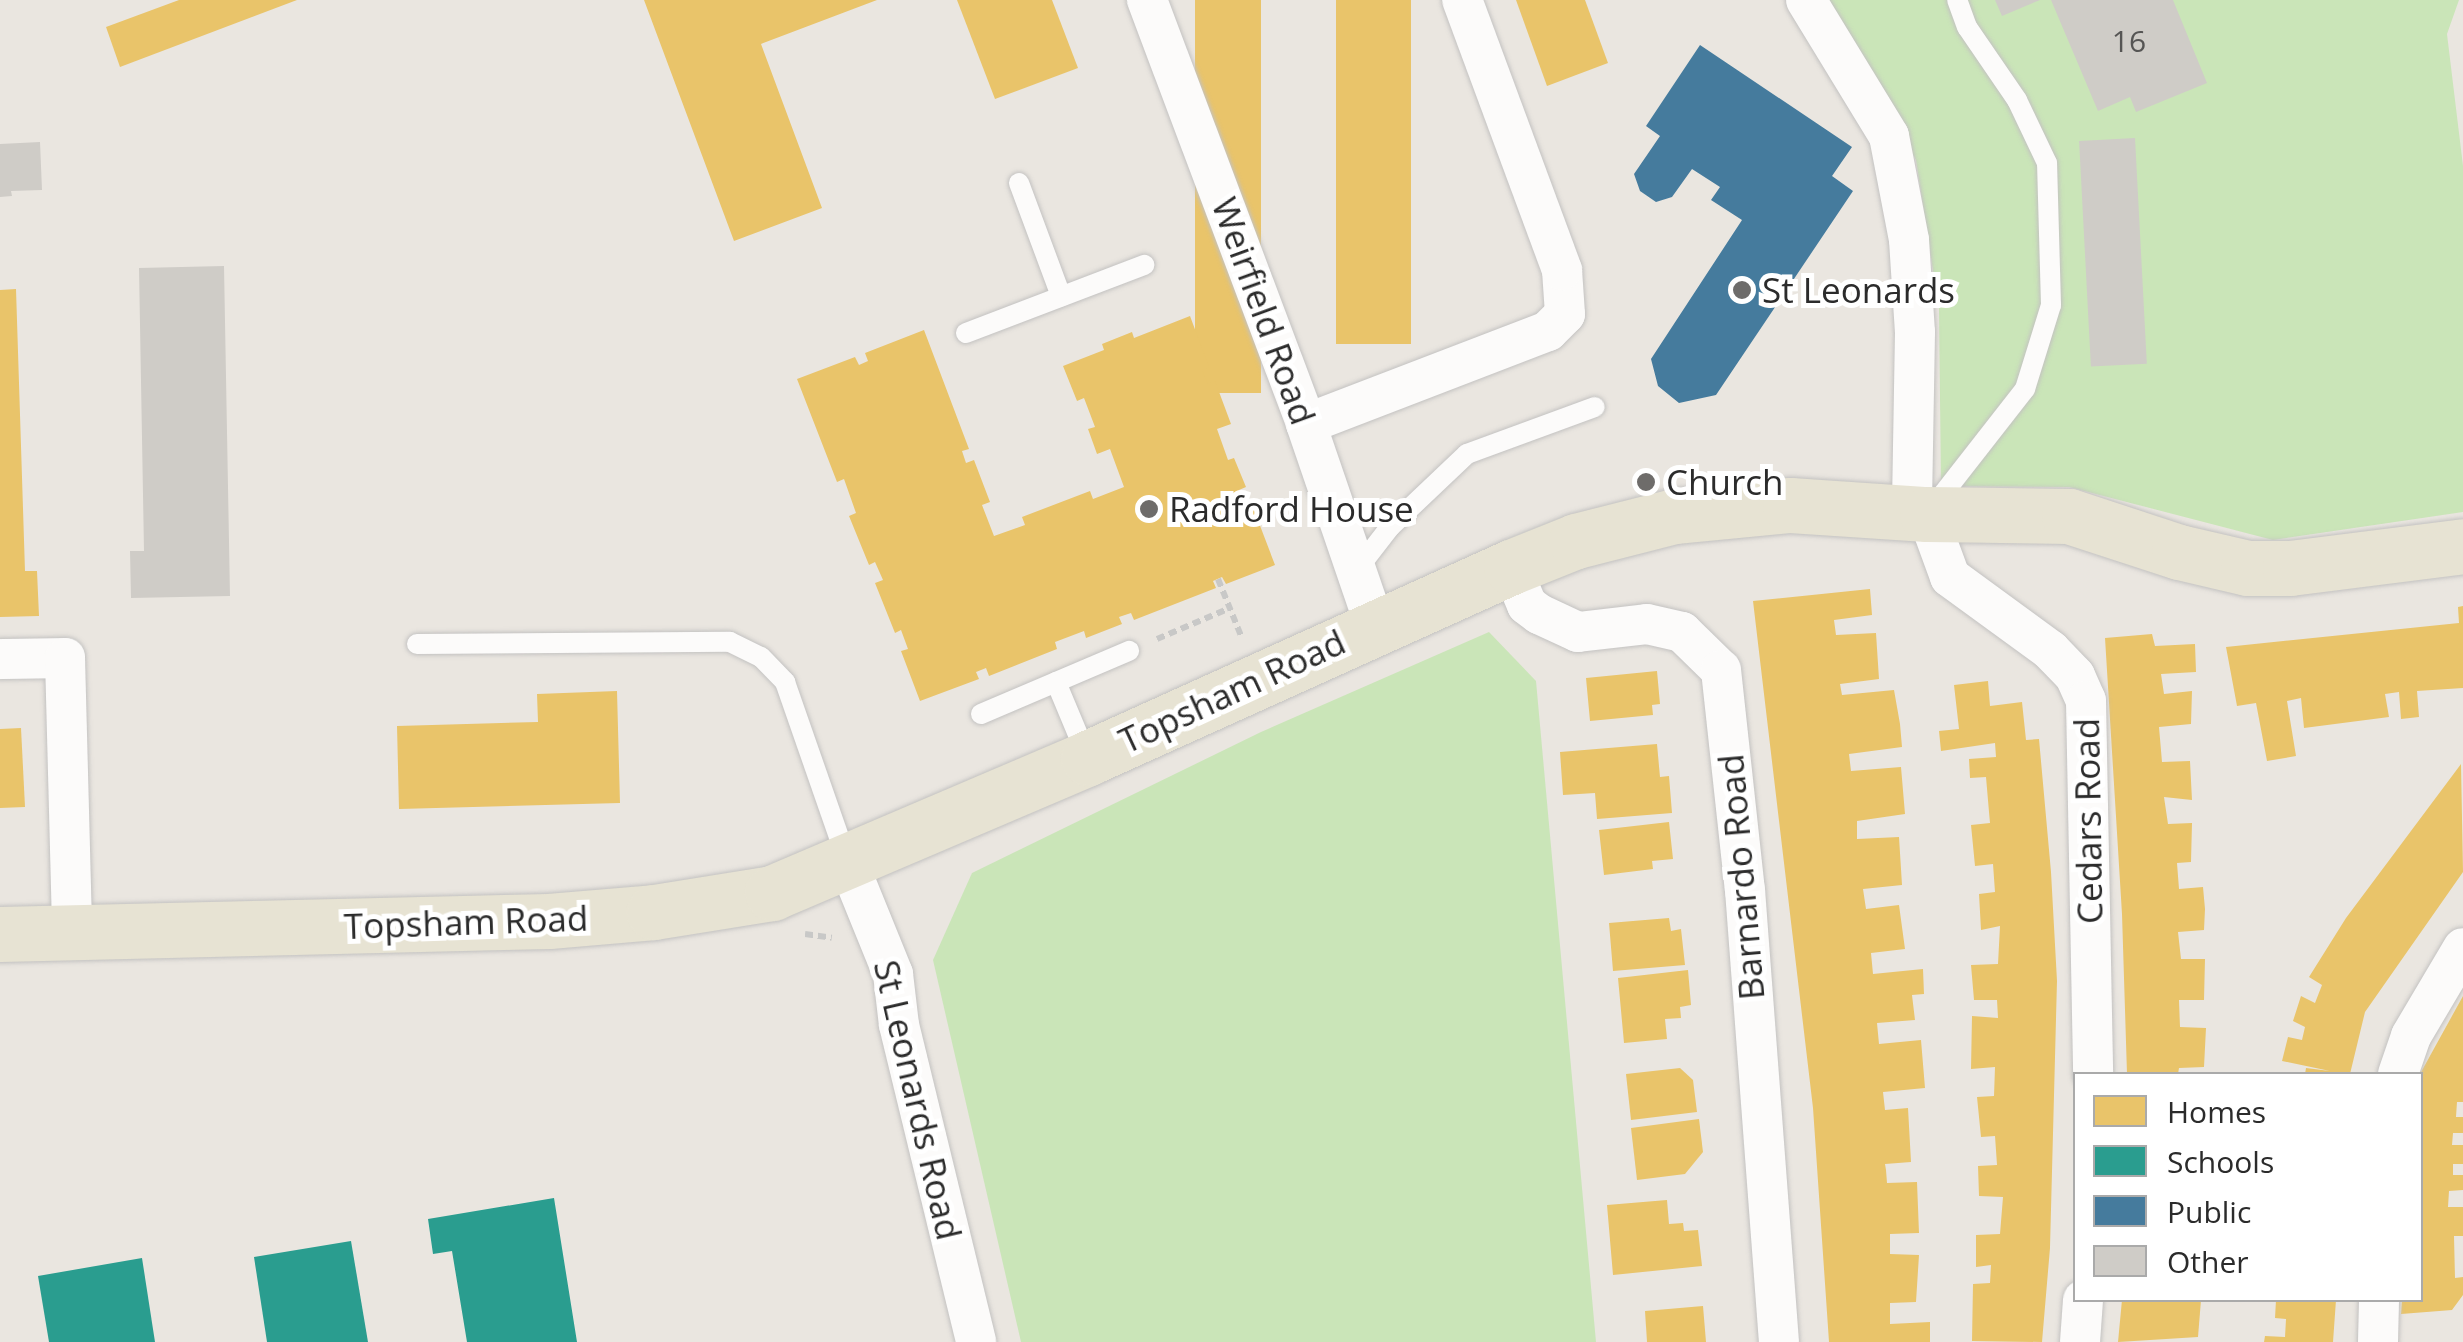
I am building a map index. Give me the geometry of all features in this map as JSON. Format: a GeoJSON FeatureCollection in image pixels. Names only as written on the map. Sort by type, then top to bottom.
{"type":"FeatureCollection","features":[{"type":"Feature","properties":{"kind":"main road","name":"Topsham Road"},"geometry":{"type":"LineString","coordinates":[[0,934],[440,926],[654,912],[772,893],[1088,758],[1375,625],[1511,567],[1576,540],[1674,516],[1790,505],[2069,516],[2180,552],[2248,568],[2290,568],[2463,546]]}},
{"type":"Feature","properties":{"kind":"street","name":"Weirfield Road"},"geometry":{"type":"LineString","coordinates":[[1146,0],[1306,424],[1375,625]]}},
{"type":"Feature","properties":{"kind":"street"},"geometry":{"type":"LineString","coordinates":[[1306,424],[1548,331],[1565,314],[1562,270],[1462,0]]}},
{"type":"Feature","properties":{"kind":"street"},"geometry":{"type":"LineString","coordinates":[[1806,0],[1889,136],[1909,240],[1919,512]]}},
{"type":"Feature","properties":{"kind":"street","name":"Cedars Road"},"geometry":{"type":"LineString","coordinates":[[1919,512],[1950,578],[2050,650],[2075,676],[2086,700],[2094,1072]]}},
{"type":"Feature","properties":{"kind":"street","name":"Barnardo Road"},"geometry":{"type":"LineString","coordinates":[[1511,567],[1527,605],[1539,614],[1578,632],[1647,624],[1682,632],[1720,670],[1745,890],[1779,1342]]}},
{"type":"Feature","properties":{"kind":"street"},"geometry":{"type":"LineString","coordinates":[[0,659],[65,658],[72,932]]}},
{"type":"Feature","properties":{"kind":"street","name":"St Leonards Road"},"geometry":{"type":"LineString","coordinates":[[848,863],[893,974],[899,1025],[976,1342]]}},
{"type":"Feature","properties":{"kind":"street"},"geometry":{"type":"LineString","coordinates":[[2399,1072],[2411,1036],[2463,948]]}},
{"type":"Feature","properties":{"kind":"street"},"geometry":{"type":"LineString","coordinates":[[2080,1342],[2083,1302]]}},
{"type":"Feature","properties":{"kind":"street"},"geometry":{"type":"LineString","coordinates":[[2378,1342],[2379,1302]]}},
{"type":"Feature","properties":{"kind":"lane"},"geometry":{"type":"LineString","coordinates":[[1919,512],[2025,389],[2051,306],[2047,162],[2016,100],[1967,26],[1958,0]]}},
{"type":"Feature","properties":{"kind":"lane"},"geometry":{"type":"LineString","coordinates":[[1018,183],[1062,296]]}},
{"type":"Feature","properties":{"kind":"lane"},"geometry":{"type":"LineString","coordinates":[[966,333],[1144,264]]}},
{"type":"Feature","properties":{"kind":"lane"},"geometry":{"type":"LineString","coordinates":[[1356,571],[1390,527],[1467,454],[1594,407]]}},
{"type":"Feature","properties":{"kind":"lane"},"geometry":{"type":"LineString","coordinates":[[416,644],[730,642],[760,656],[785,682],[848,863]]}},
{"type":"Feature","properties":{"kind":"lane"},"geometry":{"type":"LineString","coordinates":[[981,714],[1128,651]]}},
{"type":"Feature","properties":{"kind":"lane"},"geometry":{"type":"LineString","coordinates":[[1056,682],[1088,758]]}},
{"type":"Feature","properties":{"kind":"path"},"geometry":{"type":"LineString","coordinates":[[1218,579],[1242,637]]}},
{"type":"Feature","properties":{"kind":"path"},"geometry":{"type":"LineString","coordinates":[[1128,651],[1230,608]]}},
{"type":"Feature","properties":{"kind":"green space"},"geometry":{"type":"Polygon","coordinates":[[[1829,0],[2459,0],[2447,34],[2463,166],[2463,512],[2273,540],[2069,487],[1941,486],[1939,309],[1916,160],[1829,0]]]}},
{"type":"Feature","properties":{"kind":"green space"},"geometry":{"type":"Polygon","coordinates":[[[1489,632],[1536,681],[1596,1342],[1021,1342],[933,960],[972,873],[1261,732],[1489,632]]]}},
{"type":"Feature","properties":{"kind":"building: Homes"},"geometry":{"type":"Polygon","coordinates":[[[179,0],[297,0],[120,67],[106,27],[179,0]]]}},
{"type":"Feature","properties":{"kind":"building: Homes"},"geometry":{"type":"Polygon","coordinates":[[[644,0],[877,0],[761,44],[822,208],[734,241],[644,0]]]}},
{"type":"Feature","properties":{"kind":"building: Homes"},"geometry":{"type":"Polygon","coordinates":[[[957,0],[1052,0],[1078,68],[995,99],[957,0]]]}},
{"type":"Feature","properties":{"kind":"building: Homes"},"geometry":{"type":"Polygon","coordinates":[[[1195,0],[1261,0],[1261,393],[1195,393],[1195,0]]]}},
{"type":"Feature","properties":{"kind":"building: Homes"},"geometry":{"type":"Polygon","coordinates":[[[1336,0],[1411,0],[1411,344],[1336,344],[1336,0]]]}},
{"type":"Feature","properties":{"kind":"building: Homes"},"geometry":{"type":"Polygon","coordinates":[[[1516,0],[1585,0],[1608,63],[1547,86],[1516,0]]]}},
{"type":"Feature","properties":{"kind":"building: Homes"},"geometry":{"type":"Polygon","coordinates":[[[16,289],[25,571],[37,571],[39,616],[0,617],[0,290],[16,289]]]}},
{"type":"Feature","properties":{"kind":"building: Homes","name":"Radford House"},"geometry":{"type":"Polygon","coordinates":[[[1190,316],[1209,367],[1202,370],[1208,384],[1215,381],[1231,424],[1217,429],[1228,460],[1234,458],[1246,487],[1239,490],[1244,505],[1251,502],[1275,565],[1226,584],[1222,577],[1213,581],[1216,588],[1134,620],[1131,613],[1119,617],[1122,624],[1086,638],[1084,631],[1055,642],[1057,649],[989,676],[986,668],[976,672],[979,679],[920,701],[901,651],[908,649],[901,630],[895,633],[875,583],[883,580],[875,562],[869,565],[849,516],[856,513],[844,479],[837,482],[797,379],[855,357],[859,365],[868,361],[865,353],[924,330],[969,449],[962,451],[966,463],[974,460],[990,502],[982,505],[994,536],[1025,525],[1022,517],[1090,491],[1093,499],[1124,487],[1110,449],[1097,454],[1088,429],[1095,427],[1084,398],[1077,401],[1063,366],[1104,350],[1102,344],[1132,332],[1134,338],[1190,316]]]}},
{"type":"Feature","properties":{"kind":"building: Homes"},"geometry":{"type":"Polygon","coordinates":[[[1870,589],[1872,615],[1834,620],[1836,635],[1876,633],[1879,679],[1840,684],[1842,695],[1894,690],[1900,724],[1902,747],[1849,754],[1851,771],[1901,767],[1905,814],[1857,821],[1857,839],[1899,837],[1902,885],[1863,889],[1866,909],[1899,905],[1905,949],[1871,953],[1873,974],[1923,969],[1924,994],[1912,995],[1915,1020],[1877,1023],[1879,1044],[1921,1040],[1925,1088],[1883,1092],[1885,1110],[1908,1108],[1911,1162],[1885,1164],[1887,1183],[1917,1182],[1919,1233],[1890,1234],[1890,1254],[1919,1255],[1916,1302],[1890,1303],[1890,1324],[1930,1322],[1930,1342],[1829,1342],[1813,1108],[1753,601],[1870,589]]]}},
{"type":"Feature","properties":{"kind":"building: Homes"},"geometry":{"type":"Polygon","coordinates":[[[2463,606],[2463,688],[2417,691],[2419,717],[2401,719],[2399,692],[2385,694],[2389,717],[2304,728],[2301,698],[2287,701],[2296,756],[2267,761],[2256,703],[2237,706],[2226,647],[2459,623],[2458,607],[2463,606]]]}},
{"type":"Feature","properties":{"kind":"building: Homes"},"geometry":{"type":"Polygon","coordinates":[[[2152,634],[2155,646],[2195,644],[2196,672],[2161,674],[2164,694],[2192,691],[2191,724],[2159,727],[2162,762],[2190,761],[2192,800],[2164,797],[2168,824],[2192,823],[2191,862],[2177,863],[2179,889],[2203,887],[2204,930],[2178,932],[2181,959],[2205,959],[2204,1000],[2179,1000],[2180,1027],[2206,1028],[2204,1067],[2179,1068],[2178,1072],[2127,1072],[2122,914],[2105,638],[2152,634]]]}},
{"type":"Feature","properties":{"kind":"building: Homes"},"geometry":{"type":"Polygon","coordinates":[[[1657,671],[1660,704],[1652,705],[1653,715],[1590,721],[1586,678],[1657,671]]]}},
{"type":"Feature","properties":{"kind":"building: Homes"},"geometry":{"type":"Polygon","coordinates":[[[1988,681],[1990,706],[2022,702],[2026,740],[2039,739],[2051,872],[2057,981],[2050,1248],[2042,1342],[1972,1341],[1973,1284],[1990,1283],[1991,1265],[1976,1267],[1976,1235],[2000,1234],[2003,1197],[1979,1196],[1978,1166],[1997,1165],[1995,1136],[1981,1137],[1977,1097],[1994,1096],[1995,1067],[1971,1069],[1972,1016],[1998,1018],[1997,1000],[1974,1000],[1971,965],[1998,964],[2000,926],[1981,930],[1979,894],[1995,892],[1993,864],[1975,866],[1971,825],[1990,823],[1986,777],[1970,778],[1969,759],[1996,757],[1995,743],[1941,751],[1939,731],[1959,729],[1954,685],[1988,681]]]}},
{"type":"Feature","properties":{"kind":"building: Homes"},"geometry":{"type":"Polygon","coordinates":[[[617,691],[620,803],[399,809],[397,726],[538,722],[537,694],[617,691]]]}},
{"type":"Feature","properties":{"kind":"building: Homes"},"geometry":{"type":"Polygon","coordinates":[[[21,728],[25,807],[0,808],[0,729],[21,728]]]}},
{"type":"Feature","properties":{"kind":"building: Homes"},"geometry":{"type":"Polygon","coordinates":[[[1657,744],[1660,777],[1669,776],[1672,813],[1597,819],[1595,793],[1563,795],[1560,752],[1657,744]]]}},
{"type":"Feature","properties":{"kind":"building: Homes"},"geometry":{"type":"Polygon","coordinates":[[[2461,764],[2463,872],[2365,1012],[2350,1072],[2305,1072],[2306,1068],[2330,1071],[2282,1061],[2288,1037],[2302,1040],[2305,1027],[2293,1021],[2301,996],[2315,1003],[2322,985],[2309,977],[2346,918],[2461,764]]]}},
{"type":"Feature","properties":{"kind":"building: Homes"},"geometry":{"type":"Polygon","coordinates":[[[1669,822],[1673,859],[1652,861],[1653,869],[1604,875],[1599,830],[1669,822]]]}},
{"type":"Feature","properties":{"kind":"building: Homes"},"geometry":{"type":"Polygon","coordinates":[[[1669,918],[1671,931],[1681,929],[1685,965],[1613,971],[1609,923],[1669,918]]]}},
{"type":"Feature","properties":{"kind":"building: Homes"},"geometry":{"type":"Polygon","coordinates":[[[1688,970],[1691,1005],[1680,1007],[1681,1018],[1665,1019],[1667,1039],[1624,1043],[1618,978],[1688,970]]]}},
{"type":"Feature","properties":{"kind":"building: Homes"},"geometry":{"type":"Polygon","coordinates":[[[2463,996],[2463,1102],[2457,1102],[2456,1117],[2463,1117],[2463,1133],[2453,1133],[2452,1145],[2463,1145],[2463,1164],[2453,1164],[2453,1175],[2463,1175],[2463,1190],[2449,1191],[2448,1207],[2463,1207],[2463,1236],[2454,1236],[2455,1278],[2463,1277],[2463,1295],[2452,1310],[2401,1314],[2402,1302],[2423,1302],[2421,1072],[2463,996]]]}},
{"type":"Feature","properties":{"kind":"building: Homes"},"geometry":{"type":"Polygon","coordinates":[[[1680,1068],[1693,1080],[1697,1112],[1631,1120],[1626,1074],[1680,1068]]]}},
{"type":"Feature","properties":{"kind":"building: Homes"},"geometry":{"type":"Polygon","coordinates":[[[1699,1119],[1703,1152],[1685,1174],[1637,1180],[1631,1128],[1699,1119]]]}},
{"type":"Feature","properties":{"kind":"building: Homes"},"geometry":{"type":"Polygon","coordinates":[[[1667,1200],[1669,1224],[1683,1223],[1684,1231],[1698,1230],[1702,1266],[1613,1275],[1607,1205],[1667,1200]]]}},
{"type":"Feature","properties":{"kind":"building: Homes"},"geometry":{"type":"Polygon","coordinates":[[[2122,1302],[2201,1302],[2198,1337],[2118,1342],[2122,1302]]]}},
{"type":"Feature","properties":{"kind":"building: Homes"},"geometry":{"type":"Polygon","coordinates":[[[2276,1302],[2336,1302],[2333,1342],[2264,1342],[2265,1336],[2285,1337],[2286,1319],[2275,1318],[2276,1302]]]}},
{"type":"Feature","properties":{"kind":"building: Homes"},"geometry":{"type":"Polygon","coordinates":[[[1703,1306],[1706,1342],[1647,1342],[1645,1311],[1703,1306]]]}},
{"type":"Feature","properties":{"kind":"building: Schools"},"geometry":{"type":"Polygon","coordinates":[[[554,1198],[577,1342],[467,1342],[452,1251],[433,1254],[428,1219],[554,1198]]]}},
{"type":"Feature","properties":{"kind":"building: Schools"},"geometry":{"type":"Polygon","coordinates":[[[351,1241],[368,1342],[267,1342],[254,1257],[351,1241]]]}},
{"type":"Feature","properties":{"kind":"building: Schools"},"geometry":{"type":"Polygon","coordinates":[[[142,1258],[155,1342],[49,1342],[38,1276],[142,1258]]]}},
{"type":"Feature","properties":{"kind":"building: Public","name":"St Leonards"},"geometry":{"type":"Polygon","coordinates":[[[1700,45],[1852,147],[1832,176],[1853,191],[1716,395],[1679,403],[1658,386],[1651,359],[1742,220],[1711,200],[1720,187],[1692,169],[1672,197],[1656,202],[1640,191],[1634,174],[1660,136],[1646,126],[1700,45]]]}},
{"type":"Feature","properties":{"kind":"building: Other"},"geometry":{"type":"Polygon","coordinates":[[[1995,0],[2040,0],[2002,16],[1995,0]]]}},
{"type":"Feature","properties":{"kind":"building: Other"},"geometry":{"type":"Polygon","coordinates":[[[2051,0],[2173,0],[2207,83],[2136,112],[2130,97],[2098,111],[2051,0]]]}},
{"type":"Feature","properties":{"kind":"building: Other"},"geometry":{"type":"Polygon","coordinates":[[[2135,138],[2147,364],[2091,367],[2079,141],[2135,138]]]}},
{"type":"Feature","properties":{"kind":"building: Other"},"geometry":{"type":"Polygon","coordinates":[[[40,142],[42,190],[11,191],[12,196],[0,197],[0,144],[40,142]]]}},
{"type":"Feature","properties":{"kind":"building: Other"},"geometry":{"type":"Polygon","coordinates":[[[224,266],[230,596],[131,598],[130,551],[144,551],[139,268],[224,266]]]}},
{"type":"Feature","properties":{"kind":"place","name":"St Leonards"},"geometry":{"type":"Point","coordinates":[1742,290]}},
{"type":"Feature","properties":{"kind":"place","name":"Church"},"geometry":{"type":"Point","coordinates":[1646,482]}},
{"type":"Feature","properties":{"kind":"place","name":"Radford House"},"geometry":{"type":"Point","coordinates":[1149,509]}}]}
